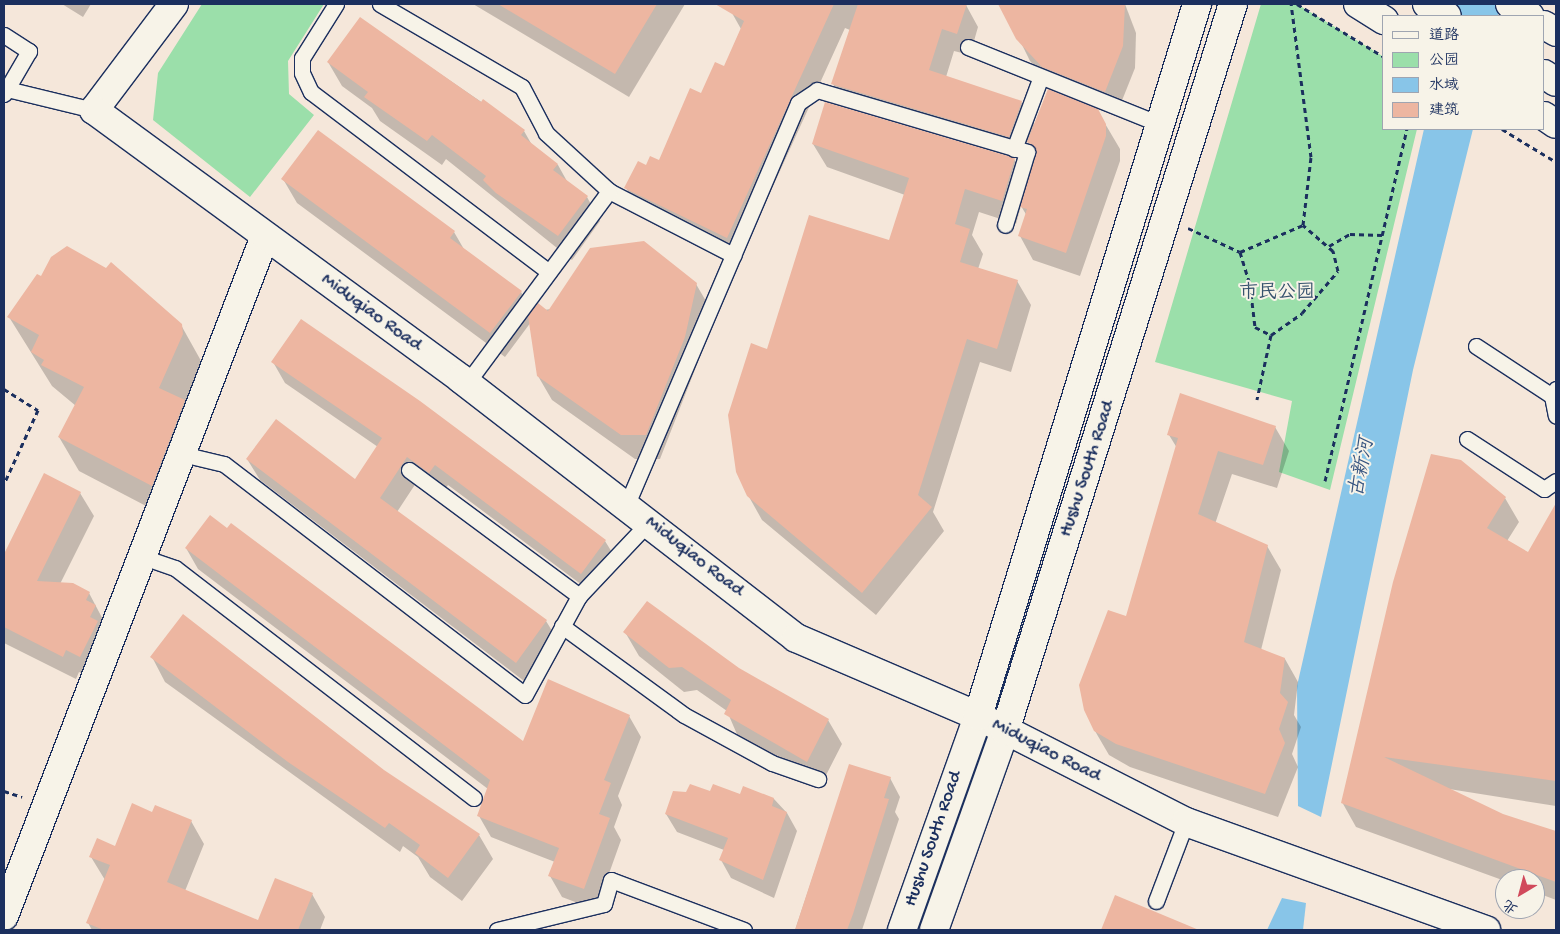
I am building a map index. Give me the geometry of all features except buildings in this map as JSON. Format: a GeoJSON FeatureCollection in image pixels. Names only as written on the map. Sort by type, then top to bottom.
{"type":"FeatureCollection","features":[{"type":"Feature","properties":{"kind":"street"},"geometry":{"type":"LineString","coordinates":[[94,110],[174,4]]}},
{"type":"Feature","properties":{"kind":"street","name":"Hushu South Road"},"geometry":{"type":"LineString","coordinates":[[902,930],[978,716],[1162,125],[1197,4]]}},
{"type":"Feature","properties":{"kind":"street","name":"Hushu South Road"},"geometry":{"type":"LineString","coordinates":[[934,930],[1005,731],[1168,218],[1233,4]]}},
{"type":"Feature","properties":{"kind":"street"},"geometry":{"type":"LineString","coordinates":[[1358,4],[1382,19]]}},
{"type":"Feature","properties":{"kind":"street"},"geometry":{"type":"LineString","coordinates":[[1510,4],[1528,15]]}},
{"type":"Feature","properties":{"kind":"street"},"geometry":{"type":"LineString","coordinates":[[1545,25],[1556,32]]}},
{"type":"Feature","properties":{"kind":"street"},"geometry":{"type":"LineString","coordinates":[[1545,75],[1556,82]]}},
{"type":"Feature","properties":{"kind":"street","name":"Miduqiao Road"},"geometry":{"type":"LineString","coordinates":[[94,110],[467,383],[627,504],[796,638],[978,716],[1186,822],[1486,930]]}},
{"type":"Feature","properties":{"kind":"street"},"geometry":{"type":"LineString","coordinates":[[1545,117],[1556,124]]}},
{"type":"Feature","properties":{"kind":"street"},"geometry":{"type":"LineString","coordinates":[[4,916],[265,236]]}},
{"type":"Feature","properties":{"kind":"lane"},"geometry":{"type":"LineString","coordinates":[[336,4],[302,58],[302,73],[311,92],[549,272]]}},
{"type":"Feature","properties":{"kind":"lane"},"geometry":{"type":"LineString","coordinates":[[380,4],[522,87],[546,132],[609,191],[733,255]]}},
{"type":"Feature","properties":{"kind":"lane"},"geometry":{"type":"LineString","coordinates":[[4,34],[29,50],[6,92],[94,110]]}},
{"type":"Feature","properties":{"kind":"lane"},"geometry":{"type":"LineString","coordinates":[[968,48],[1040,79],[1162,125]]}},
{"type":"Feature","properties":{"kind":"lane"},"geometry":{"type":"LineString","coordinates":[[1014,149],[1040,79]]}},
{"type":"Feature","properties":{"kind":"lane"},"geometry":{"type":"LineString","coordinates":[[627,504],[798,103],[816,90],[1026,152],[1005,225]]}},
{"type":"Feature","properties":{"kind":"lane"},"geometry":{"type":"LineString","coordinates":[[467,383],[609,191]]}},
{"type":"Feature","properties":{"kind":"lane"},"geometry":{"type":"LineString","coordinates":[[1476,346],[1554,393],[1556,416]]}},
{"type":"Feature","properties":{"kind":"lane"},"geometry":{"type":"LineString","coordinates":[[1467,439],[1544,489],[1556,481]]}},
{"type":"Feature","properties":{"kind":"lane"},"geometry":{"type":"LineString","coordinates":[[182,454],[224,464],[525,695],[579,596],[649,522]]}},
{"type":"Feature","properties":{"kind":"lane"},"geometry":{"type":"LineString","coordinates":[[409,470],[579,596]]}},
{"type":"Feature","properties":{"kind":"lane"},"geometry":{"type":"LineString","coordinates":[[143,557],[175,568],[474,798]]}},
{"type":"Feature","properties":{"kind":"lane"},"geometry":{"type":"LineString","coordinates":[[562,626],[684,715],[772,763],[818,779]]}},
{"type":"Feature","properties":{"kind":"lane"},"geometry":{"type":"LineString","coordinates":[[1156,901],[1186,822]]}},
{"type":"Feature","properties":{"kind":"lane"},"geometry":{"type":"LineString","coordinates":[[496,930],[604,904],[612,880],[744,930]]}},
{"type":"Feature","properties":{"kind":"path"},"geometry":{"type":"LineString","coordinates":[[1290,4],[1311,157],[1303,225]]}},
{"type":"Feature","properties":{"kind":"path"},"geometry":{"type":"LineString","coordinates":[[1297,4],[1382,56]]}},
{"type":"Feature","properties":{"kind":"path"},"geometry":{"type":"LineString","coordinates":[[1325,480],[1406,130]]}},
{"type":"Feature","properties":{"kind":"path"},"geometry":{"type":"LineString","coordinates":[[1504,130],[1556,162]]}},
{"type":"Feature","properties":{"kind":"path"},"geometry":{"type":"LineString","coordinates":[[1168,218],[1240,252],[1303,225]]}},
{"type":"Feature","properties":{"kind":"path"},"geometry":{"type":"LineString","coordinates":[[1256,399],[1271,334],[1302,313],[1338,271],[1329,246],[1303,225]]}},
{"type":"Feature","properties":{"kind":"path"},"geometry":{"type":"LineString","coordinates":[[1329,246],[1350,234],[1382,235]]}},
{"type":"Feature","properties":{"kind":"path"},"geometry":{"type":"LineString","coordinates":[[1240,252],[1255,327],[1271,334]]}},
{"type":"Feature","properties":{"kind":"path"},"geometry":{"type":"LineString","coordinates":[[4,389],[38,410],[4,484]]}},
{"type":"Feature","properties":{"kind":"green space"},"geometry":{"type":"Polygon","coordinates":[[[202,4],[324,4],[288,61],[289,94],[314,115],[250,197],[153,120],[158,73],[202,4]]]}},
{"type":"Feature","properties":{"kind":"green space","name":"市民公园"},"geometry":{"type":"Polygon","coordinates":[[[1261,4],[1297,4],[1382,56],[1382,130],[1417,130],[1330,490],[1279,472],[1292,401],[1155,362],[1261,4]]]}},
{"type":"Feature","properties":{"kind":"water"},"geometry":{"type":"Polygon","coordinates":[[[1455,4],[1498,4],[1498,15],[1455,15],[1455,4]]]}},
{"type":"Feature","properties":{"kind":"water","name":"古新河"},"geometry":{"type":"Polygon","coordinates":[[[1424,130],[1473,130],[1413,370],[1321,817],[1298,806],[1297,686],[1424,130]]]}},
{"type":"Feature","properties":{"kind":"water"},"geometry":{"type":"Polygon","coordinates":[[[1282,898],[1306,903],[1303,930],[1267,930],[1282,898]]]}}]}
